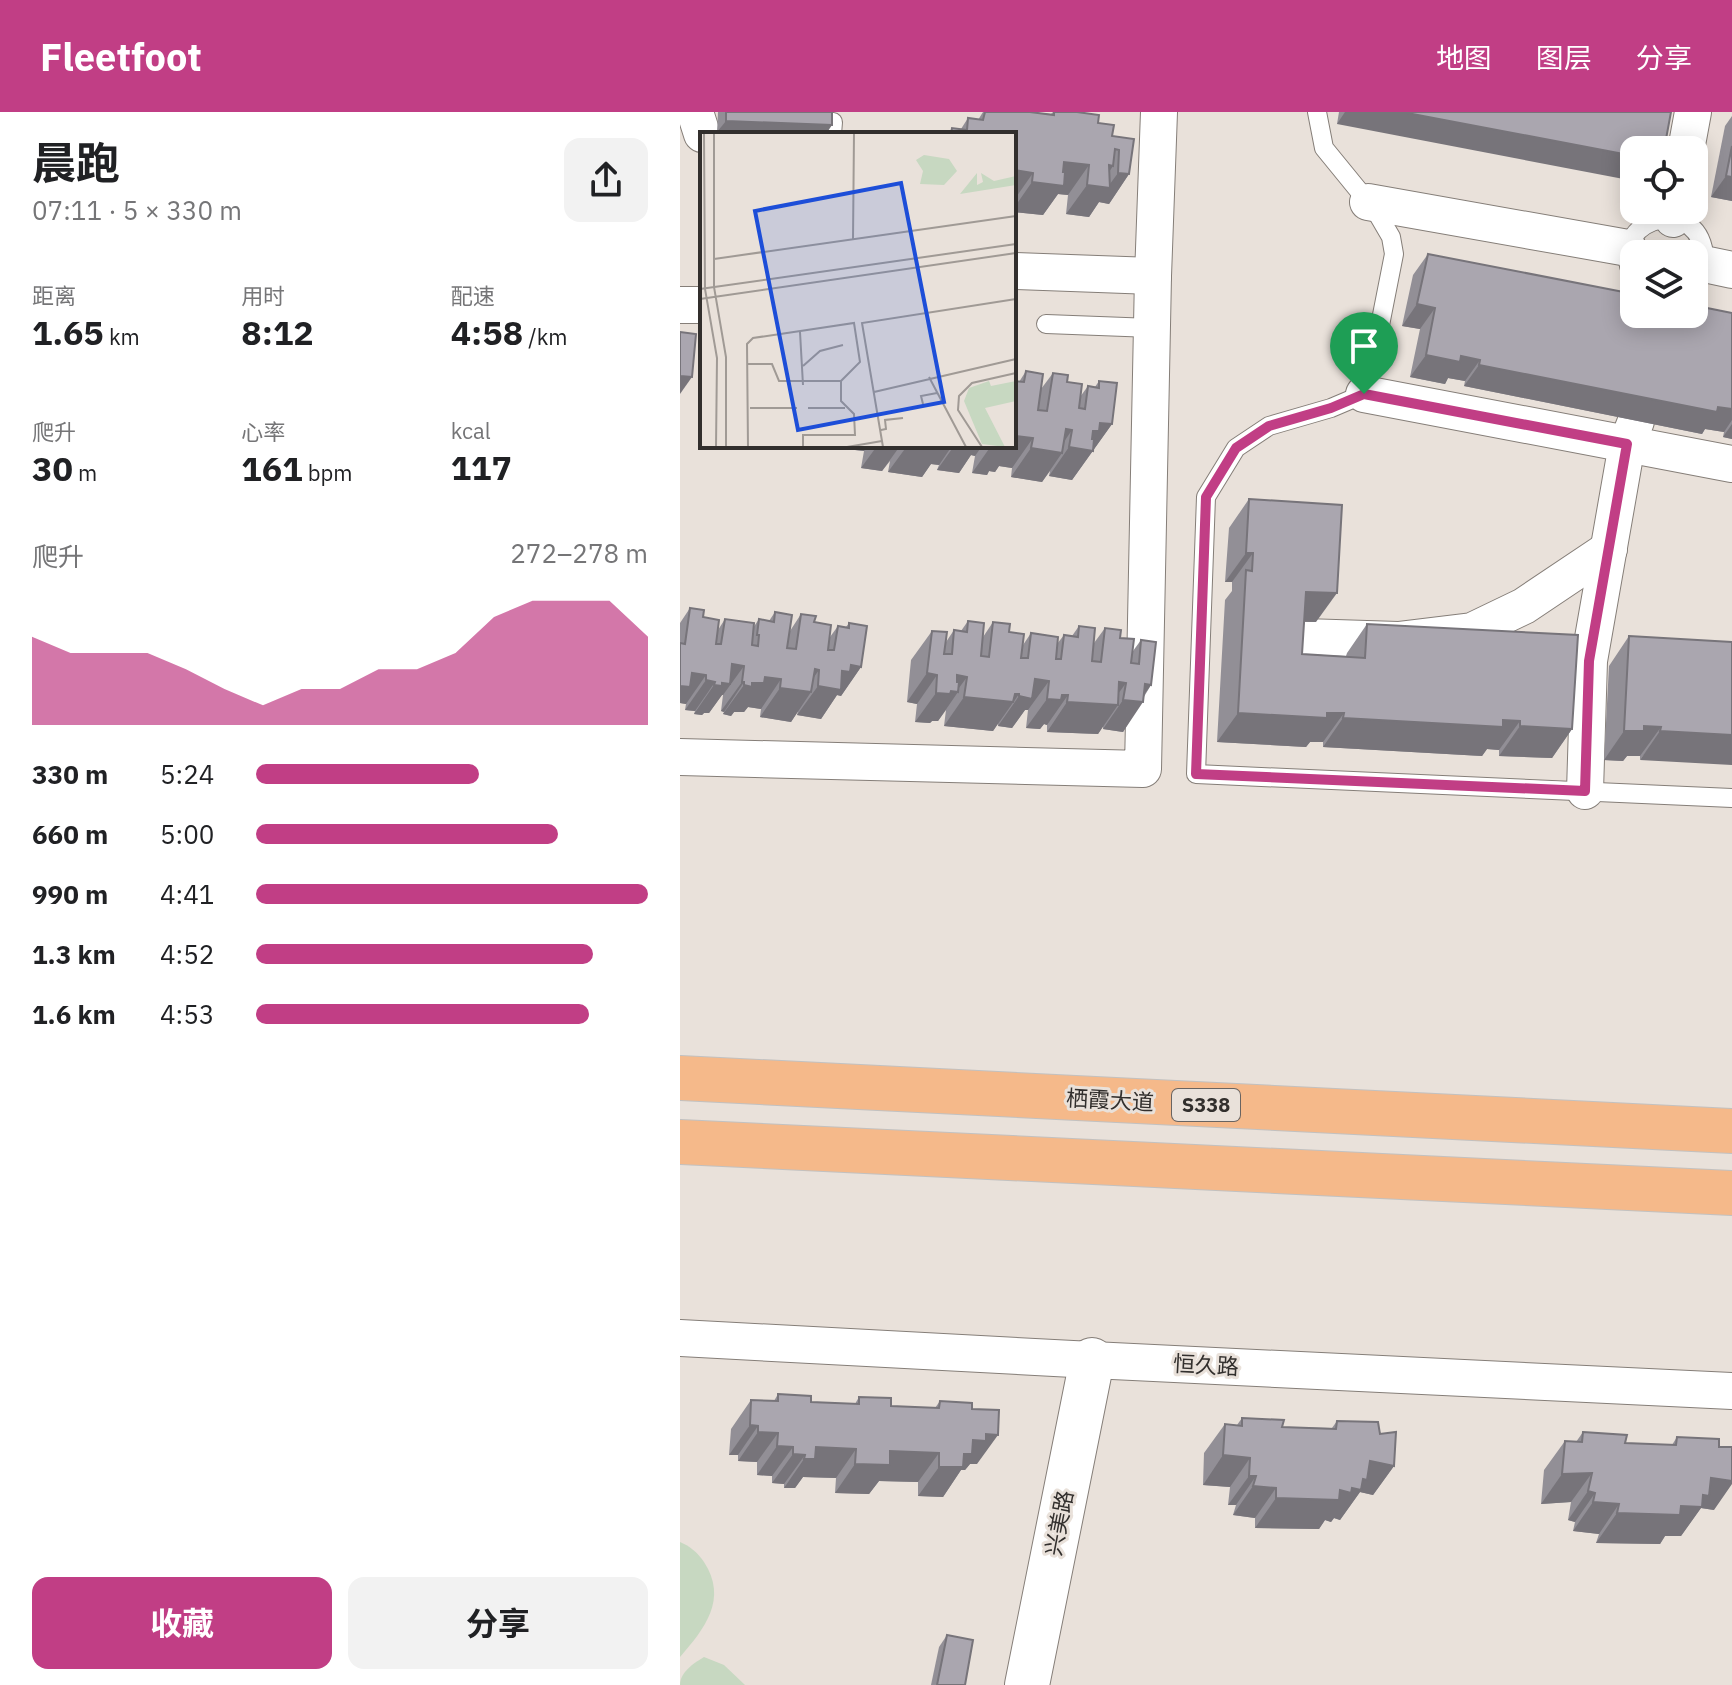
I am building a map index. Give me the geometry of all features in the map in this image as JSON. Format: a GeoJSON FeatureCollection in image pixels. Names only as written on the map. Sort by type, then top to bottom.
{"type":"FeatureCollection","features":[{"type":"Feature","properties":{"kind":"main road","name":"栖霞大道"},"geometry":{"type":"LineString","coordinates":[[680,1078],[1732,1131]]}},
{"type":"Feature","properties":{"kind":"main road"},"geometry":{"type":"LineString","coordinates":[[680,1142],[1732,1193]]}},
{"type":"Feature","properties":{"kind":"street"},"geometry":{"type":"LineString","coordinates":[[695,112],[701,132]]}},
{"type":"Feature","properties":{"kind":"street"},"geometry":{"type":"LineString","coordinates":[[680,757],[1143,769],[1159,112]]}},
{"type":"Feature","properties":{"kind":"street"},"geometry":{"type":"LineString","coordinates":[[1689,136],[1693,112]]}},
{"type":"Feature","properties":{"kind":"street"},"geometry":{"type":"LineString","coordinates":[[1368,202],[1620,260]]}},
{"type":"Feature","properties":{"kind":"street"},"geometry":{"type":"LineString","coordinates":[[1016,271],[1153,276]]}},
{"type":"Feature","properties":{"kind":"street"},"geometry":{"type":"LineString","coordinates":[[1364,394],[1632,432],[1732,464]]}},
{"type":"Feature","properties":{"kind":"street"},"geometry":{"type":"LineString","coordinates":[[1585,791],[1589,661],[1632,432]]}},
{"type":"Feature","properties":{"kind":"street"},"geometry":{"type":"LineString","coordinates":[[1304,637],[1398,640],[1472,631],[1524,606],[1609,549]]}},
{"type":"Feature","properties":{"kind":"street","name":"恒久路"},"geometry":{"type":"LineString","coordinates":[[680,1338],[1732,1391]]}},
{"type":"Feature","properties":{"kind":"street","name":"兴美路"},"geometry":{"type":"LineString","coordinates":[[1027,1685],[1092,1360]]}},
{"type":"Feature","properties":{"kind":"lane"},"geometry":{"type":"LineString","coordinates":[[1317,112],[1324,148],[1368,202],[1391,237],[1394,254],[1364,394],[1331,408],[1269,426],[1236,448],[1206,497],[1196,774],[1732,798]]}},
{"type":"Feature","properties":{"kind":"lane"},"geometry":{"type":"LineString","coordinates":[[1633,240],[1646,224]]}},
{"type":"Feature","properties":{"kind":"lane"},"geometry":{"type":"LineString","coordinates":[[1686,224],[1700,238],[1710,272]]}},
{"type":"Feature","properties":{"kind":"lane"},"geometry":{"type":"LineString","coordinates":[[1046,324],[1152,328]]}},
{"type":"Feature","properties":{"kind":"green space"},"geometry":{"type":"Polygon","coordinates":[[[680,1542],[702,1559],[711,1576],[714,1601],[705,1624],[680,1657],[680,1542]]]}},
{"type":"Feature","properties":{"kind":"green space"},"geometry":{"type":"Polygon","coordinates":[[[704,1657],[724,1665],[745,1685],[680,1685],[685,1672],[704,1657]]]}},
{"type":"Feature","properties":{"kind":"building"},"geometry":{"type":"Polygon","coordinates":[[[726,112],[832,112],[832,125],[726,121],[726,112]]]}},
{"type":"Feature","properties":{"kind":"building"},"geometry":{"type":"Polygon","coordinates":[[[985,112],[1054,115],[1054,112],[1077,112],[1099,115],[1098,123],[1114,125],[1112,136],[1134,139],[1129,174],[1118,173],[1119,150],[1115,149],[1113,166],[1109,165],[1110,188],[1087,185],[1089,165],[1064,162],[1064,186],[1032,182],[1033,173],[1016,170],[1016,132],[951,132],[952,128],[967,130],[968,118],[983,120],[985,112]]]}},
{"type":"Feature","properties":{"kind":"building"},"geometry":{"type":"Polygon","coordinates":[[[1402,112],[1671,112],[1667,136],[1620,136],[1620,153],[1402,112]]]}},
{"type":"Feature","properties":{"kind":"building"},"geometry":{"type":"Polygon","coordinates":[[[1732,146],[1732,177],[1726,176],[1732,146]]]}},
{"type":"Feature","properties":{"kind":"building"},"geometry":{"type":"Polygon","coordinates":[[[1428,254],[1620,291],[1620,328],[1708,328],[1708,308],[1732,313],[1732,409],[1718,407],[1717,412],[1479,365],[1480,360],[1461,356],[1460,362],[1426,355],[1435,308],[1417,304],[1428,254]]]}},
{"type":"Feature","properties":{"kind":"building"},"geometry":{"type":"Polygon","coordinates":[[[680,332],[696,334],[692,377],[680,376],[680,332]]]}},
{"type":"Feature","properties":{"kind":"building"},"geometry":{"type":"Polygon","coordinates":[[[1026,371],[1043,374],[1038,410],[1047,411],[1053,373],[1068,375],[1067,382],[1082,384],[1079,408],[1085,409],[1088,386],[1099,388],[1099,381],[1117,383],[1112,424],[1100,423],[1099,431],[1093,431],[1093,451],[1069,447],[1072,430],[1066,429],[1062,453],[1031,448],[1033,438],[1016,436],[1016,381],[1024,382],[1026,371]]]}},
{"type":"Feature","properties":{"kind":"building"},"geometry":{"type":"Polygon","coordinates":[[[1249,499],[1342,505],[1337,593],[1306,592],[1302,654],[1365,658],[1367,624],[1578,635],[1572,729],[1520,726],[1520,721],[1503,720],[1503,727],[1343,718],[1344,713],[1327,713],[1327,718],[1238,713],[1246,570],[1252,571],[1253,553],[1246,553],[1249,499]]]}},
{"type":"Feature","properties":{"kind":"building"},"geometry":{"type":"Polygon","coordinates":[[[690,608],[704,610],[703,617],[719,620],[716,644],[721,644],[725,619],[754,623],[752,645],[758,646],[759,619],[774,622],[775,612],[792,615],[787,648],[796,649],[801,614],[816,616],[814,622],[831,625],[828,650],[834,650],[838,626],[849,628],[849,623],[867,626],[861,667],[851,665],[850,672],[842,671],[841,690],[818,686],[819,670],[815,669],[811,692],[780,688],[781,679],[765,677],[764,683],[752,683],[752,687],[742,682],[744,666],[732,664],[730,684],[714,685],[715,682],[706,680],[706,675],[692,673],[690,687],[680,686],[680,643],[685,644],[690,608]]]}},
{"type":"Feature","properties":{"kind":"building"},"geometry":{"type":"Polygon","coordinates":[[[968,621],[984,623],[981,656],[989,657],[993,622],[1010,624],[1009,632],[1024,634],[1021,658],[1028,658],[1031,633],[1058,637],[1056,659],[1061,659],[1064,635],[1078,637],[1079,626],[1095,628],[1092,661],[1101,662],[1105,628],[1121,630],[1120,638],[1134,639],[1131,663],[1139,664],[1141,640],[1156,642],[1151,685],[1145,684],[1143,702],[1123,700],[1126,683],[1119,682],[1118,705],[1067,702],[1068,695],[1062,695],[1061,700],[1047,699],[1049,681],[1035,679],[1032,699],[1015,694],[1013,702],[964,697],[967,677],[957,675],[958,692],[936,693],[937,675],[927,673],[932,631],[947,632],[944,654],[952,654],[954,630],[967,632],[968,621]]]}},
{"type":"Feature","properties":{"kind":"building"},"geometry":{"type":"Polygon","coordinates":[[[1629,636],[1732,642],[1732,735],[1660,731],[1661,727],[1644,726],[1644,731],[1624,731],[1629,636]]]}},
{"type":"Feature","properties":{"kind":"building"},"geometry":{"type":"Polygon","coordinates":[[[778,1394],[811,1396],[811,1402],[859,1404],[859,1397],[891,1398],[891,1406],[939,1408],[940,1401],[972,1403],[972,1409],[999,1410],[998,1435],[986,1434],[986,1441],[973,1440],[972,1454],[964,1454],[963,1467],[939,1467],[939,1453],[890,1451],[890,1465],[855,1464],[856,1449],[816,1447],[815,1459],[804,1459],[805,1455],[793,1454],[793,1447],[777,1446],[778,1433],[758,1432],[758,1426],[750,1425],[751,1400],[778,1401],[778,1394]]]}},
{"type":"Feature","properties":{"kind":"building"},"geometry":{"type":"Polygon","coordinates":[[[1242,1418],[1284,1420],[1282,1427],[1336,1429],[1337,1421],[1378,1422],[1380,1434],[1396,1432],[1394,1466],[1370,1461],[1367,1480],[1363,1479],[1361,1490],[1352,1488],[1351,1493],[1340,1490],[1339,1500],[1276,1498],[1276,1488],[1253,1486],[1256,1476],[1249,1476],[1250,1458],[1223,1455],[1225,1424],[1242,1426],[1242,1418]]]}},
{"type":"Feature","properties":{"kind":"building"},"geometry":{"type":"Polygon","coordinates":[[[1583,1432],[1627,1435],[1625,1443],[1676,1445],[1677,1437],[1719,1439],[1719,1447],[1732,1447],[1732,1481],[1711,1478],[1709,1496],[1703,1495],[1702,1507],[1681,1506],[1680,1515],[1617,1513],[1619,1504],[1593,1502],[1595,1493],[1588,1491],[1592,1473],[1562,1474],[1565,1441],[1582,1442],[1583,1432]]]}},
{"type":"Feature","properties":{"kind":"building"},"geometry":{"type":"Polygon","coordinates":[[[947,1635],[973,1640],[965,1685],[937,1685],[947,1635]]]}},
{"type":"Feature","properties":{"kind":"route"},"geometry":{"type":"LineString","coordinates":[[1364,394],[1627,444],[1589,661],[1585,791],[1196,774],[1206,497],[1236,448],[1269,426],[1331,408],[1364,394]]}}]}
